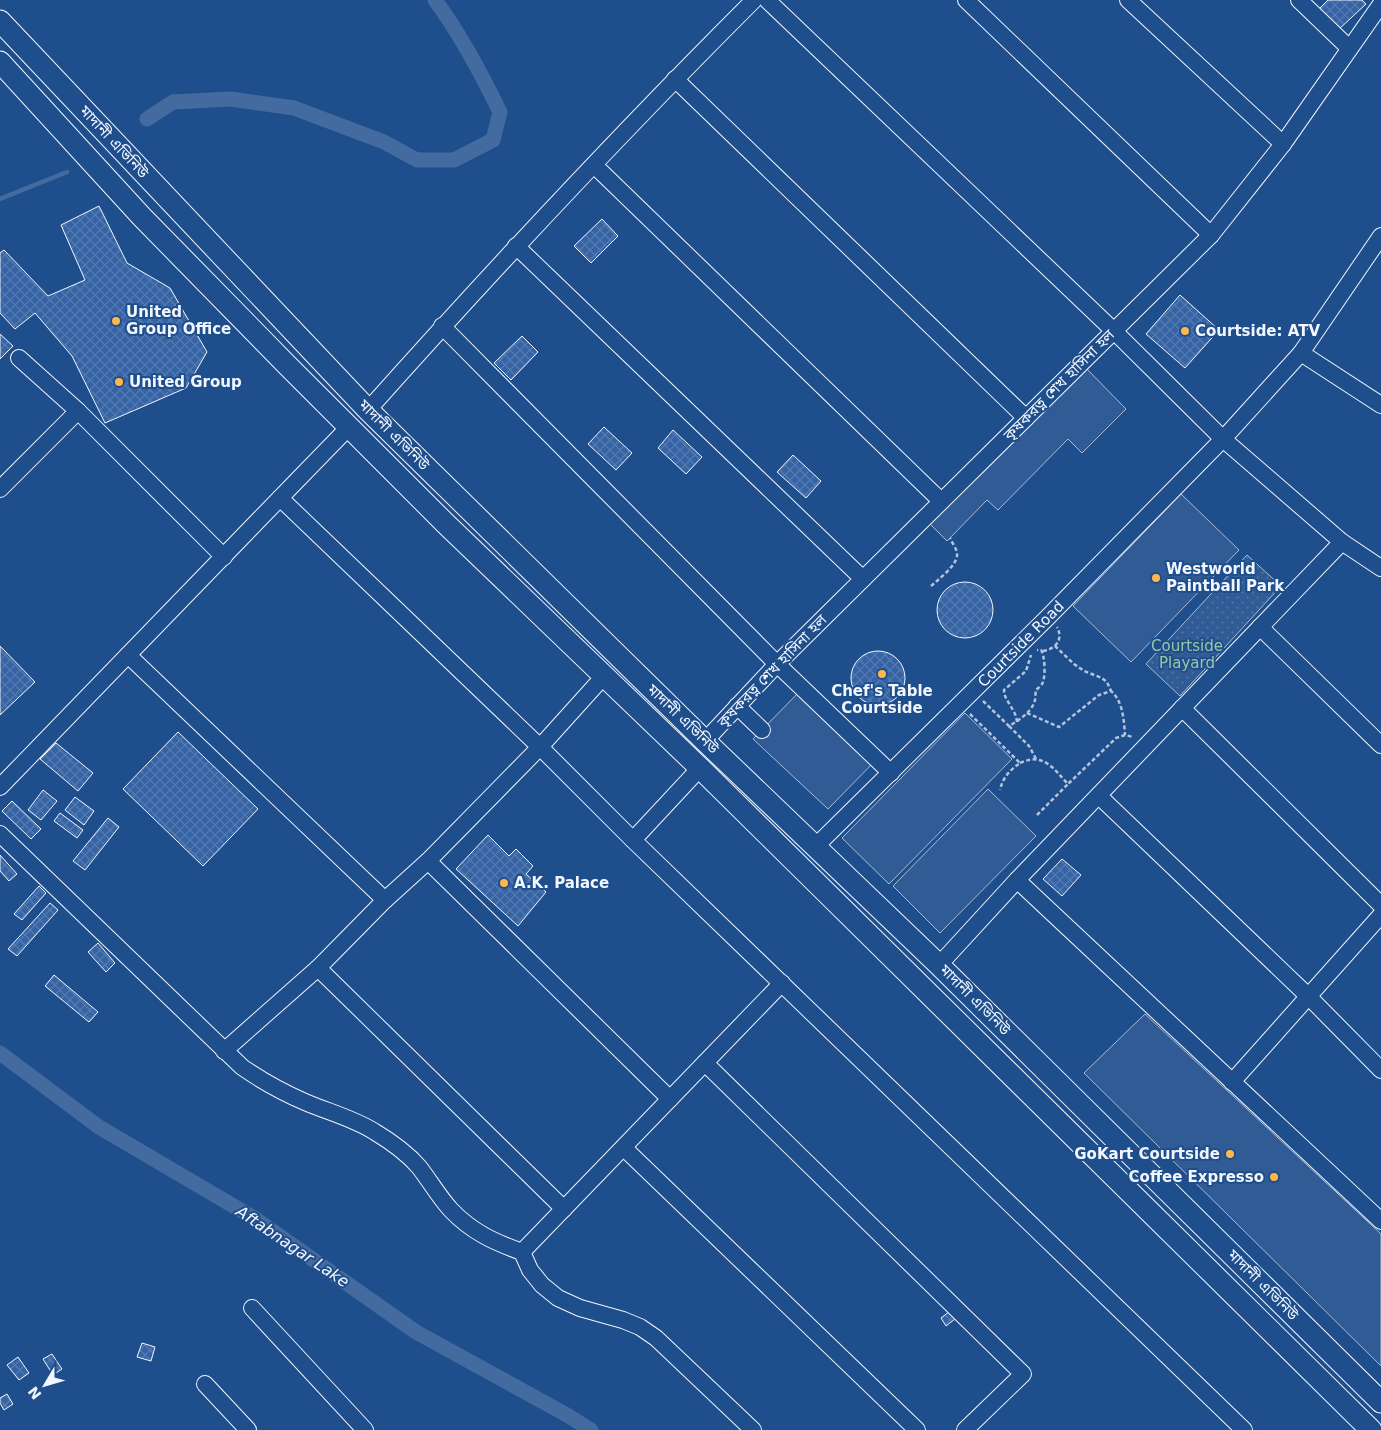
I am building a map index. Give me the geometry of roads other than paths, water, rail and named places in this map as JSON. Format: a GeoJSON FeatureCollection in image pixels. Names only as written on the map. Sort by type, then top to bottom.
{"type":"FeatureCollection","features":[{"type":"Feature","properties":{"kind":"main road","name":"মাদানী এভিনিউ"},"geometry":{"type":"LineString","coordinates":[[0,21],[368,410],[815,847],[939,965],[1381,1402]]}},
{"type":"Feature","properties":{"kind":"main road","name":"মাদানী এভিনিউ"},"geometry":{"type":"LineString","coordinates":[[0,62],[142,217],[447,525],[700,768],[1371,1430]]}},
{"type":"Feature","properties":{"kind":"main road"},"geometry":{"type":"LineString","coordinates":[[799,866],[815,847]]}},
{"type":"Feature","properties":{"kind":"main road"},"geometry":{"type":"LineString","coordinates":[[922,988],[939,965]]}},
{"type":"Feature","properties":{"kind":"street"},"geometry":{"type":"LineString","coordinates":[[368,410],[516,246],[675,79],[754,0]]}},
{"type":"Feature","properties":{"kind":"street"},"geometry":{"type":"LineString","coordinates":[[767,0],[1114,331],[1223,439],[1342,542],[1381,568]]}},
{"type":"Feature","properties":{"kind":"street"},"geometry":{"type":"LineString","coordinates":[[966,0],[1211,235]]}},
{"type":"Feature","properties":{"kind":"street"},"geometry":{"type":"LineString","coordinates":[[1128,0],[1283,144]]}},
{"type":"Feature","properties":{"kind":"street"},"geometry":{"type":"LineString","coordinates":[[1299,0],[1349,48]]}},
{"type":"Feature","properties":{"kind":"street","name":"কৃষকরত্ন শেখ হাসিনা হল"},"geometry":{"type":"LineString","coordinates":[[705,740],[777,664],[1211,235],[1283,144],[1381,4]]}},
{"type":"Feature","properties":{"kind":"street"},"geometry":{"type":"LineString","coordinates":[[675,79],[1026,418]]}},
{"type":"Feature","properties":{"kind":"street"},"geometry":{"type":"LineString","coordinates":[[594,165],[942,501]]}},
{"type":"Feature","properties":{"kind":"street","name":"Courtside Road"},"geometry":{"type":"LineString","coordinates":[[815,847],[1048,618],[1223,439],[1301,353],[1381,236]]}},
{"type":"Feature","properties":{"kind":"street"},"geometry":{"type":"LineString","coordinates":[[516,246],[863,579]]}},
{"type":"Feature","properties":{"kind":"street"},"geometry":{"type":"LineString","coordinates":[[442,326],[777,664],[891,773]]}},
{"type":"Feature","properties":{"kind":"street"},"geometry":{"type":"LineString","coordinates":[[1301,353],[1381,406]]}},
{"type":"Feature","properties":{"kind":"street"},"geometry":{"type":"LineString","coordinates":[[19,358],[78,411],[224,556]]}},
{"type":"Feature","properties":{"kind":"street"},"geometry":{"type":"LineString","coordinates":[[0,489],[78,411]]}},
{"type":"Feature","properties":{"kind":"street"},"geometry":{"type":"LineString","coordinates":[[0,787],[349,427]]}},
{"type":"Feature","properties":{"kind":"street"},"geometry":{"type":"LineString","coordinates":[[280,498],[540,747],[633,840],[1244,1430]]}},
{"type":"Feature","properties":{"kind":"street"},"geometry":{"type":"LineString","coordinates":[[939,965],[1017,880],[1342,542]]}},
{"type":"Feature","properties":{"kind":"street"},"geometry":{"type":"LineString","coordinates":[[1260,627],[1381,745]]}},
{"type":"Feature","properties":{"kind":"street"},"geometry":{"type":"LineString","coordinates":[[128,655],[385,900]]}},
{"type":"Feature","properties":{"kind":"street"},"geometry":{"type":"LineString","coordinates":[[224,1050],[318,968],[385,900],[428,861],[540,747],[604,676]]}},
{"type":"Feature","properties":{"kind":"street"},"geometry":{"type":"LineString","coordinates":[[737,706],[762,730]]}},
{"type":"Feature","properties":{"kind":"street"},"geometry":{"type":"LineString","coordinates":[[1182,708],[1381,905]]}},
{"type":"Feature","properties":{"kind":"street"},"geometry":{"type":"LineString","coordinates":[[633,840],[700,768]]}},
{"type":"Feature","properties":{"kind":"street"},"geometry":{"type":"LineString","coordinates":[[1098,796],[1308,996],[1381,1070]]}},
{"type":"Feature","properties":{"kind":"street"},"geometry":{"type":"LineString","coordinates":[[0,834],[242,1067],[269,1086],[374,1131],[404,1152],[418,1166],[451,1209],[488,1239],[522,1252],[530,1270],[542,1285],[558,1298],[580,1308],[623,1320],[640,1327],[656,1338],[754,1430]]}},
{"type":"Feature","properties":{"kind":"street"},"geometry":{"type":"LineString","coordinates":[[428,861],[670,1099]]}},
{"type":"Feature","properties":{"kind":"street"},"geometry":{"type":"LineString","coordinates":[[1017,880],[1381,1222]]}},
{"type":"Feature","properties":{"kind":"street"},"geometry":{"type":"LineString","coordinates":[[1232,1082],[1381,915]]}},
{"type":"Feature","properties":{"kind":"street"},"geometry":{"type":"LineString","coordinates":[[318,968],[564,1209]]}},
{"type":"Feature","properties":{"kind":"street"},"geometry":{"type":"LineString","coordinates":[[522,1252],[782,983]]}},
{"type":"Feature","properties":{"kind":"street"},"geometry":{"type":"LineString","coordinates":[[705,1063],[1023,1374],[965,1430]]}},
{"type":"Feature","properties":{"kind":"street"},"geometry":{"type":"LineString","coordinates":[[624,1148],[917,1430]]}},
{"type":"Feature","properties":{"kind":"street"},"geometry":{"type":"LineString","coordinates":[[252,1308],[365,1430]]}},
{"type":"Feature","properties":{"kind":"street"},"geometry":{"type":"LineString","coordinates":[[205,1384],[248,1430]]}},
{"type":"Feature","properties":{"kind":"waterway"},"geometry":{"type":"LineString","coordinates":[[147,119],[173,102],[230,99],[294,108],[384,142],[417,160],[454,160],[493,140],[500,112],[470,54],[435,0]]}},
{"type":"Feature","properties":{"kind":"waterway"},"geometry":{"type":"LineString","coordinates":[[0,199],[67,172]]}},
{"type":"Feature","properties":{"kind":"waterway","name":"Aftabnagar Lake"},"geometry":{"type":"LineString","coordinates":[[0,1053],[99,1127],[254,1218],[416,1332],[591,1430]]}},
{"type":"Feature","properties":{"kind":"place","name":"United Group Office"},"geometry":{"type":"Point","coordinates":[116,321]}},
{"type":"Feature","properties":{"kind":"place","name":"Courtside: ATV"},"geometry":{"type":"Point","coordinates":[1185,331]}},
{"type":"Feature","properties":{"kind":"place","name":"United Group"},"geometry":{"type":"Point","coordinates":[119,382]}},
{"type":"Feature","properties":{"kind":"place","name":"Westworld Paintball Park"},"geometry":{"type":"Point","coordinates":[1156,578]}},
{"type":"Feature","properties":{"kind":"place","name":"Chef's Table Courtside"},"geometry":{"type":"Point","coordinates":[882,674]}},
{"type":"Feature","properties":{"kind":"place","name":"A.K. Palace"},"geometry":{"type":"Point","coordinates":[504,883]}},
{"type":"Feature","properties":{"kind":"place","name":"GoKart Courtside"},"geometry":{"type":"Point","coordinates":[1230,1154]}},
{"type":"Feature","properties":{"kind":"place","name":"Coffee Expresso"},"geometry":{"type":"Point","coordinates":[1274,1177]}},
{"type":"Feature","properties":{"kind":"park label","name":"Courtside Playard"},"geometry":{"type":"Point","coordinates":[1187,654]}}]}
